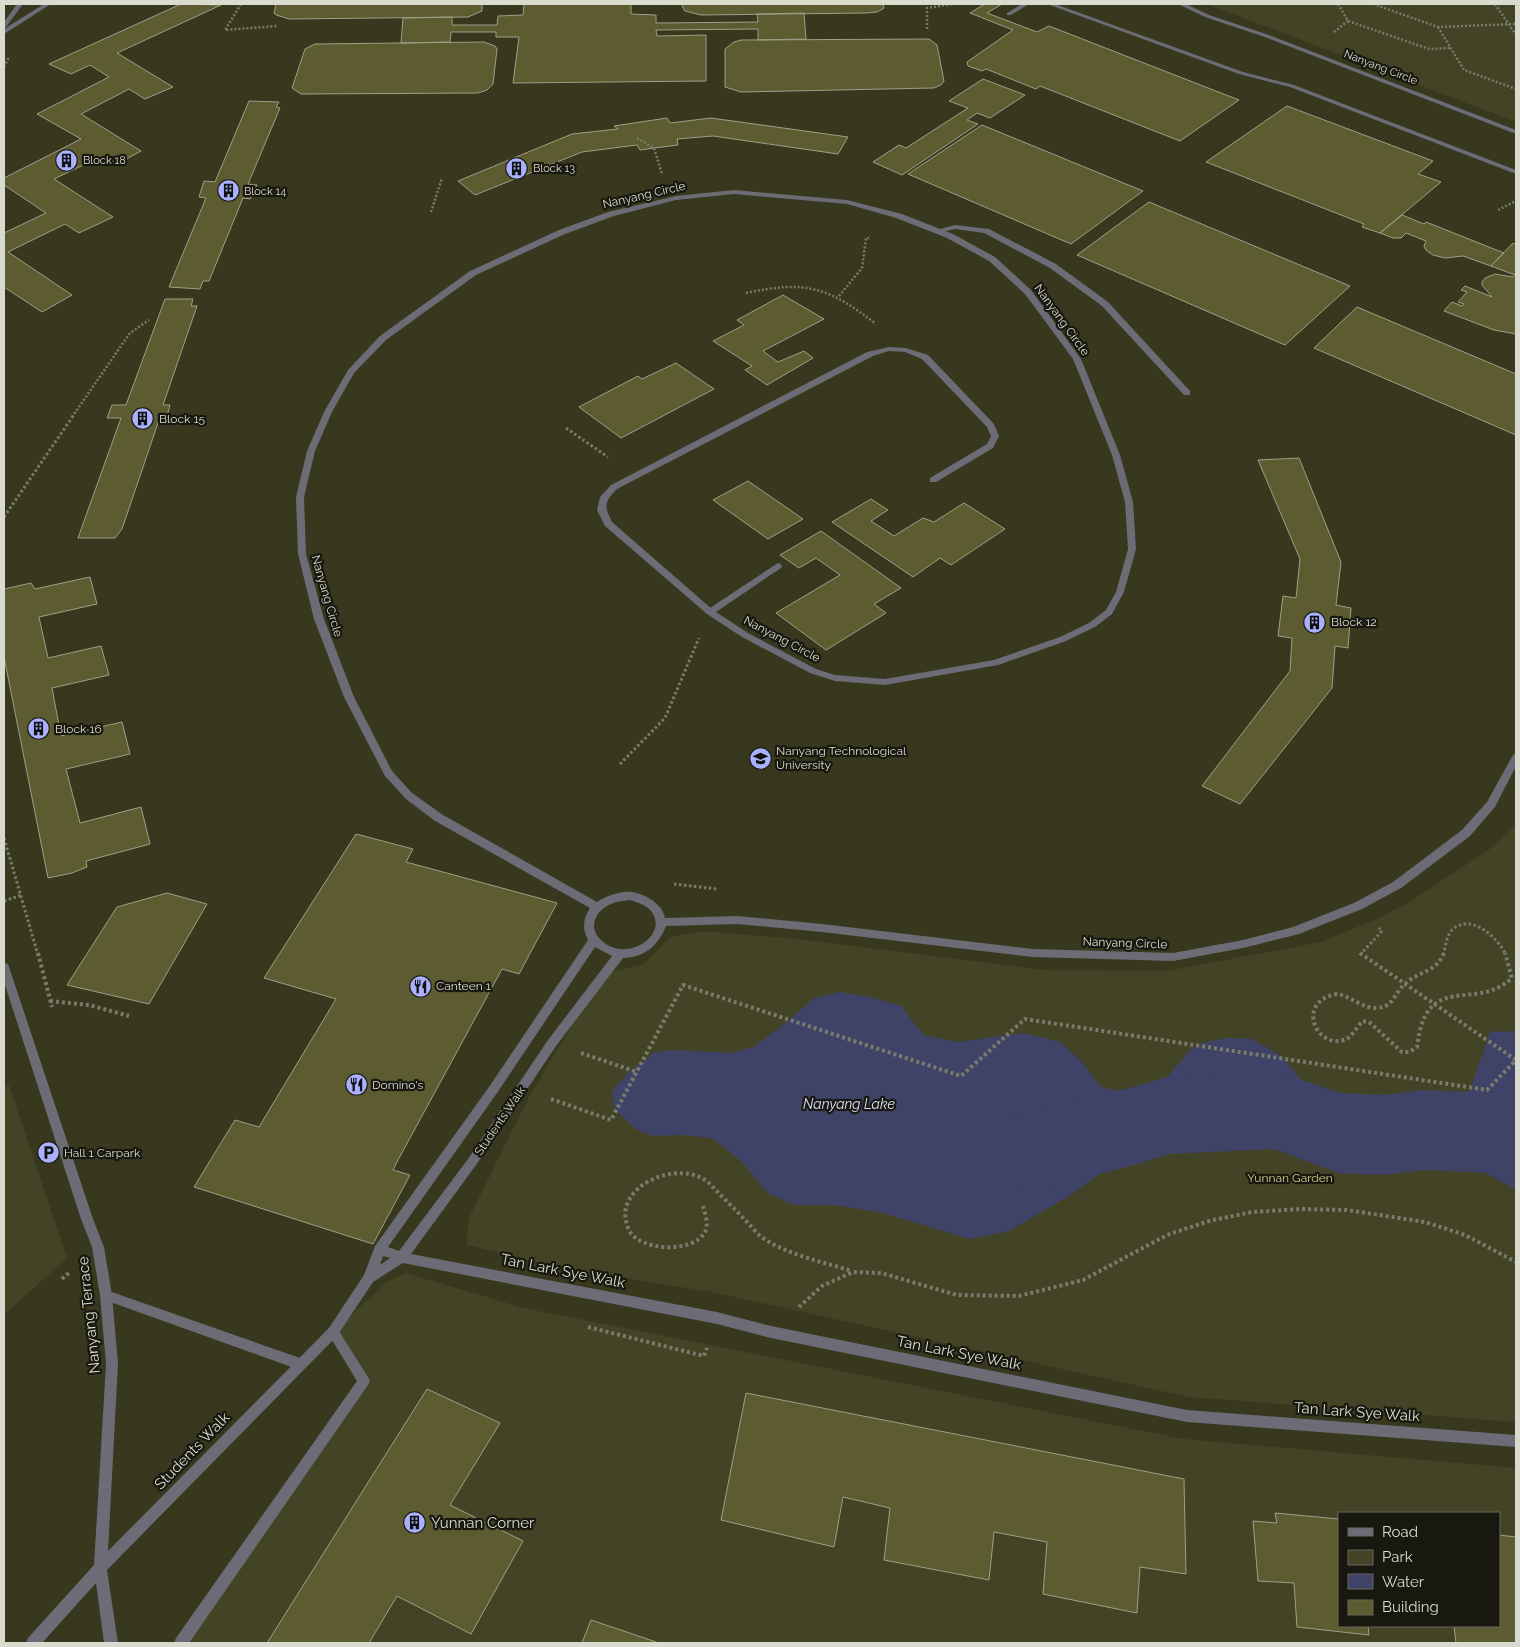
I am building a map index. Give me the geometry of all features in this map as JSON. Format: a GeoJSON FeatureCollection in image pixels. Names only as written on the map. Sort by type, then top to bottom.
{"type":"FeatureCollection","features":[{"type":"Feature","properties":{"kind":"street"},"geometry":{"type":"LineString","coordinates":[[4,26],[20,4]]}},
{"type":"Feature","properties":{"kind":"street"},"geometry":{"type":"LineString","coordinates":[[4,32],[48,4]]}},
{"type":"Feature","properties":{"kind":"street"},"geometry":{"type":"LineString","coordinates":[[1009,14],[1026,4]]}},
{"type":"Feature","properties":{"kind":"street"},"geometry":{"type":"LineString","coordinates":[[1050,4],[1059,5],[1084,18],[1241,73],[1302,89],[1516,172]]}},
{"type":"Feature","properties":{"kind":"street","name":"Nanyang Circle"},"geometry":{"type":"LineString","coordinates":[[1181,4],[1208,16],[1267,36],[1516,132]]}},
{"type":"Feature","properties":{"kind":"street","name":"Nanyang Circle"},"geometry":{"type":"LineString","coordinates":[[597,907],[439,818],[409,796],[388,773],[349,697],[318,619],[302,554],[300,497],[311,451],[328,412],[351,372],[383,338],[428,304],[473,274],[562,232],[611,214],[676,198],[734,192],[847,202],[898,216],[950,236],[992,259],[1028,292],[1077,359],[1116,455],[1129,502],[1132,549],[1120,592],[1109,612],[1092,625],[1063,640],[995,664],[885,682],[835,678],[813,671],[745,635],[710,612],[608,524],[601,510],[604,497],[614,487],[870,354],[889,349],[906,350],[925,357],[992,426],[995,436],[990,446],[933,480]]}},
{"type":"Feature","properties":{"kind":"street"},"geometry":{"type":"LineString","coordinates":[[937,231],[955,227],[986,231],[1053,266],[1105,304],[1187,393]]}},
{"type":"Feature","properties":{"kind":"street"},"geometry":{"type":"LineString","coordinates":[[710,612],[778,566]]}},
{"type":"Feature","properties":{"kind":"street","name":"Nanyang Circle"},"geometry":{"type":"LineString","coordinates":[[662,922],[737,920],[1033,953],[1173,957],[1243,944],[1294,931],[1358,906],[1396,885],[1466,833],[1492,804],[1516,757]]}},
{"type":"Feature","properties":{"kind":"street"},"geometry":{"type":"LineString","coordinates":[[631,896],[643,899],[659,912],[662,922],[660,934],[650,945],[637,952],[620,954],[604,950],[593,941],[588,930],[589,918],[597,907],[606,901],[618,897],[631,896]]}},
{"type":"Feature","properties":{"kind":"street","name":"Students Walk"},"geometry":{"type":"LineString","coordinates":[[32,1643],[100,1568],[333,1332],[369,1278],[379,1250],[493,1090],[593,941]]}},
{"type":"Feature","properties":{"kind":"street","name":"Students Walk"},"geometry":{"type":"LineString","coordinates":[[369,1278],[402,1257],[472,1162],[552,1043],[620,954]]}},
{"type":"Feature","properties":{"kind":"street","name":"Nanyang Terrace"},"geometry":{"type":"LineString","coordinates":[[4,967],[87,1219],[98,1247],[106,1295],[112,1364],[100,1568],[111,1643]]}},
{"type":"Feature","properties":{"kind":"street","name":"Tan Lark Sye Walk"},"geometry":{"type":"LineString","coordinates":[[379,1250],[402,1257],[717,1318],[771,1332],[1187,1416],[1516,1441]]}},
{"type":"Feature","properties":{"kind":"street"},"geometry":{"type":"LineString","coordinates":[[106,1295],[300,1364]]}},
{"type":"Feature","properties":{"kind":"street"},"geometry":{"type":"LineString","coordinates":[[181,1643],[364,1381],[333,1332]]}},
{"type":"Feature","properties":{"kind":"path"},"geometry":{"type":"LineString","coordinates":[[241,4],[225,30],[276,26]]}},
{"type":"Feature","properties":{"kind":"path"},"geometry":{"type":"LineString","coordinates":[[927,29],[927,8],[952,4]]}},
{"type":"Feature","properties":{"kind":"path"},"geometry":{"type":"LineString","coordinates":[[1338,4],[1348,21],[1429,48],[1450,48]]}},
{"type":"Feature","properties":{"kind":"path"},"geometry":{"type":"LineString","coordinates":[[1373,4],[1438,26],[1516,24]]}},
{"type":"Feature","properties":{"kind":"path"},"geometry":{"type":"LineString","coordinates":[[1495,4],[1516,35]]}},
{"type":"Feature","properties":{"kind":"path"},"geometry":{"type":"LineString","coordinates":[[1334,32],[1348,21]]}},
{"type":"Feature","properties":{"kind":"path"},"geometry":{"type":"LineString","coordinates":[[1438,26],[1464,70],[1516,89]]}},
{"type":"Feature","properties":{"kind":"path"},"geometry":{"type":"LineString","coordinates":[[637,138],[654,148],[663,177]]}},
{"type":"Feature","properties":{"kind":"path"},"geometry":{"type":"LineString","coordinates":[[431,212],[442,178]]}},
{"type":"Feature","properties":{"kind":"path"},"geometry":{"type":"LineString","coordinates":[[1498,210],[1516,201]]}},
{"type":"Feature","properties":{"kind":"path"},"geometry":{"type":"LineString","coordinates":[[839,296],[862,268],[866,238],[875,237]]}},
{"type":"Feature","properties":{"kind":"path"},"geometry":{"type":"LineString","coordinates":[[746,293],[774,286],[797,286],[819,289],[839,296],[888,334],[889,349]]}},
{"type":"Feature","properties":{"kind":"path"},"geometry":{"type":"LineString","coordinates":[[4,517],[130,333],[149,320]]}},
{"type":"Feature","properties":{"kind":"path"},"geometry":{"type":"LineString","coordinates":[[566,428],[635,476]]}},
{"type":"Feature","properties":{"kind":"path"},"geometry":{"type":"LineString","coordinates":[[620,764],[665,718],[710,612]]}},
{"type":"Feature","properties":{"kind":"path"},"geometry":{"type":"LineString","coordinates":[[4,838],[22,894],[52,1010]]}},
{"type":"Feature","properties":{"kind":"path"},"geometry":{"type":"LineString","coordinates":[[668,883],[725,890]]}},
{"type":"Feature","properties":{"kind":"path"},"geometry":{"type":"LineString","coordinates":[[4,901],[22,894]]}},
{"type":"Feature","properties":{"kind":"path"},"geometry":{"type":"LineString","coordinates":[[546,1098],[611,1120],[684,985],[961,1076],[1025,1019],[1487,1090],[1516,1060],[1359,954],[1382,931],[1358,906]]}},
{"type":"Feature","properties":{"kind":"path"},"geometry":{"type":"LineString","coordinates":[[1467,924],[1476,925],[1485,930],[1500,945],[1512,970],[1512,978],[1501,989],[1455,995],[1443,999],[1434,1005],[1422,1022],[1417,1047],[1408,1052],[1402,1052],[1369,1022],[1363,1021],[1357,1024],[1354,1034],[1346,1040],[1337,1042],[1324,1036],[1313,1026],[1312,1013],[1318,1002],[1328,995],[1340,993],[1350,997],[1360,1005],[1378,1009],[1390,1005],[1404,985],[1438,964],[1444,955],[1447,935],[1451,930],[1459,925],[1467,924]]}},
{"type":"Feature","properties":{"kind":"path"},"geometry":{"type":"LineString","coordinates":[[50,1001],[89,1005],[129,1016]]}},
{"type":"Feature","properties":{"kind":"path"},"geometry":{"type":"LineString","coordinates":[[573,1050],[637,1072]]}},
{"type":"Feature","properties":{"kind":"path"},"geometry":{"type":"LineString","coordinates":[[703,1206],[707,1220],[705,1232],[692,1244],[679,1247],[659,1246],[643,1242],[629,1232],[626,1215],[628,1201],[635,1191],[645,1182],[661,1174],[686,1173],[703,1177],[763,1238],[790,1251],[852,1272],[881,1273],[957,1295],[1019,1296],[1083,1280],[1167,1235],[1209,1221],[1252,1212],[1300,1209],[1346,1210],[1424,1222],[1465,1235],[1516,1262]]}},
{"type":"Feature","properties":{"kind":"path"},"geometry":{"type":"LineString","coordinates":[[771,1332],[822,1286],[852,1272]]}},
{"type":"Feature","properties":{"kind":"shaded area","name":"Nanyang Technological University"},"geometry":{"type":"Polygon","coordinates":[[[4,4],[1516,4],[1516,1643],[4,1643],[4,4]]]}},
{"type":"Feature","properties":{"kind":"green space"},"geometry":{"type":"Polygon","coordinates":[[[1207,4],[1516,4],[1516,122],[1207,4]]]}},
{"type":"Feature","properties":{"kind":"green space","name":"Yunnan Garden"},"geometry":{"type":"Polygon","coordinates":[[[1516,824],[1516,1422],[1189,1397],[712,1292],[563,1268],[467,1245],[468,1220],[528,1099],[581,1010],[612,972],[644,964],[670,937],[701,931],[799,939],[1045,970],[1166,971],[1321,942],[1377,919],[1411,901],[1490,849],[1516,824]]]}},
{"type":"Feature","properties":{"kind":"green space"},"geometry":{"type":"Polygon","coordinates":[[[9,1085],[67,1258],[4,1315],[4,1087],[9,1085]]]}},
{"type":"Feature","properties":{"kind":"green space"},"geometry":{"type":"Polygon","coordinates":[[[406,1273],[523,1308],[1184,1439],[1516,1468],[1516,1643],[181,1643],[364,1381],[333,1332],[387,1282],[406,1273]]]}},
{"type":"Feature","properties":{"kind":"water","name":"Nanyang Lake"},"geometry":{"type":"Polygon","coordinates":[[[840,992],[870,997],[902,1006],[924,1035],[958,1042],[1024,1033],[1060,1042],[1083,1063],[1101,1087],[1117,1091],[1138,1125],[1150,1153],[1107,1169],[1071,1195],[1009,1231],[970,1239],[883,1213],[835,1205],[794,1205],[769,1194],[740,1160],[712,1138],[680,1135],[652,1136],[635,1129],[614,1108],[612,1091],[629,1072],[655,1052],[673,1050],[732,1053],[753,1047],[783,1025],[814,998],[840,992]]]}},
{"type":"Feature","properties":{"kind":"water"},"geometry":{"type":"Polygon","coordinates":[[[1516,1031],[1516,1190],[1474,1166],[1431,1152],[1417,1112],[1417,1098],[1468,1096],[1490,1032],[1516,1031]]]}},
{"type":"Feature","properties":{"kind":"water"},"geometry":{"type":"Polygon","coordinates":[[[1227,1038],[1252,1039],[1278,1054],[1295,1071],[1304,1087],[1316,1095],[1340,1094],[1365,1105],[1395,1160],[1370,1171],[1355,1173],[1340,1171],[1326,1166],[1286,1144],[1259,1134],[1231,1133],[1186,1139],[1151,1086],[1168,1076],[1190,1050],[1206,1042],[1227,1038]]]}},
{"type":"Feature","properties":{"kind":"building","name":"Block 18"},"geometry":{"type":"Polygon","coordinates":[[[181,4],[221,5],[117,53],[173,87],[145,99],[129,89],[81,114],[141,151],[117,164],[102,156],[54,179],[113,217],[79,233],[65,224],[8,252],[72,295],[42,312],[4,287],[4,233],[46,213],[4,185],[4,178],[81,139],[37,114],[109,77],[90,65],[71,74],[49,64],[181,4]]]}},
{"type":"Feature","properties":{"kind":"building"},"geometry":{"type":"Polygon","coordinates":[[[276,4],[482,4],[482,11],[468,17],[289,19],[274,13],[276,4]]]}},
{"type":"Feature","properties":{"kind":"building"},"geometry":{"type":"Polygon","coordinates":[[[524,4],[631,4],[631,14],[656,15],[656,23],[758,22],[757,14],[804,13],[806,39],[758,40],[758,29],[656,30],[657,36],[706,35],[706,81],[513,83],[519,37],[496,37],[496,32],[451,32],[450,42],[401,43],[403,18],[452,17],[452,25],[497,25],[498,16],[523,15],[524,4]]]}},
{"type":"Feature","properties":{"kind":"building"},"geometry":{"type":"Polygon","coordinates":[[[682,4],[883,4],[884,8],[877,12],[866,13],[701,15],[685,11],[682,4]]]}},
{"type":"Feature","properties":{"kind":"building"},"geometry":{"type":"Polygon","coordinates":[[[985,4],[1002,4],[987,13],[1037,32],[1049,26],[1239,100],[1180,141],[1040,86],[1036,89],[986,69],[982,71],[968,66],[967,62],[1013,30],[970,13],[985,4]]]}},
{"type":"Feature","properties":{"kind":"building"},"geometry":{"type":"Polygon","coordinates":[[[929,39],[937,45],[944,81],[941,85],[934,88],[741,92],[725,87],[725,49],[734,42],[741,40],[929,39]]]}},
{"type":"Feature","properties":{"kind":"building"},"geometry":{"type":"Polygon","coordinates":[[[484,42],[495,46],[497,49],[493,84],[487,90],[478,93],[301,94],[292,88],[305,49],[315,44],[484,42]]]}},
{"type":"Feature","properties":{"kind":"building"},"geometry":{"type":"Polygon","coordinates":[[[983,79],[1025,95],[990,118],[977,113],[967,120],[978,124],[902,175],[873,162],[899,145],[906,148],[968,108],[949,101],[983,79]]]}},
{"type":"Feature","properties":{"kind":"building","name":"Block 14"},"geometry":{"type":"Polygon","coordinates":[[[249,101],[279,102],[276,107],[280,108],[248,184],[257,185],[250,199],[243,198],[209,281],[203,281],[200,289],[169,287],[206,198],[199,197],[204,181],[215,182],[249,101]]]}},
{"type":"Feature","properties":{"kind":"building"},"geometry":{"type":"Polygon","coordinates":[[[1287,106],[1433,161],[1418,174],[1441,182],[1380,233],[1362,227],[1364,224],[1206,162],[1287,106]]]}},
{"type":"Feature","properties":{"kind":"building","name":"Block 13"},"geometry":{"type":"Polygon","coordinates":[[[667,118],[670,123],[711,118],[848,137],[838,154],[713,136],[677,139],[678,145],[640,150],[637,145],[582,152],[475,195],[458,181],[572,134],[618,129],[614,126],[667,118]]]}},
{"type":"Feature","properties":{"kind":"building"},"geometry":{"type":"Polygon","coordinates":[[[982,125],[1143,191],[1071,244],[908,174],[982,125]]]}},
{"type":"Feature","properties":{"kind":"building"},"geometry":{"type":"Polygon","coordinates":[[[1149,202],[1350,286],[1285,345],[1077,255],[1149,202]]]}},
{"type":"Feature","properties":{"kind":"building"},"geometry":{"type":"Polygon","coordinates":[[[1402,215],[1424,224],[1426,222],[1504,253],[1491,266],[1463,256],[1445,258],[1433,255],[1424,246],[1426,241],[1406,233],[1401,238],[1393,238],[1380,233],[1402,215]]]}},
{"type":"Feature","properties":{"kind":"building"},"geometry":{"type":"Polygon","coordinates":[[[1513,243],[1516,245],[1516,334],[1494,330],[1444,311],[1452,302],[1462,306],[1464,304],[1458,302],[1467,292],[1461,290],[1465,286],[1492,297],[1482,285],[1485,278],[1495,274],[1513,277],[1515,275],[1491,266],[1513,243]]]}},
{"type":"Feature","properties":{"kind":"building"},"geometry":{"type":"Polygon","coordinates":[[[783,295],[824,319],[763,351],[778,362],[804,351],[813,358],[767,385],[745,370],[752,366],[713,341],[744,325],[737,320],[783,295]]]}},
{"type":"Feature","properties":{"kind":"building","name":"Block 15"},"geometry":{"type":"Polygon","coordinates":[[[165,299],[193,299],[191,306],[197,306],[163,405],[170,405],[166,420],[159,420],[122,529],[115,538],[78,538],[121,418],[107,418],[112,405],[126,405],[165,299]]]}},
{"type":"Feature","properties":{"kind":"building"},"geometry":{"type":"Polygon","coordinates":[[[1357,307],[1516,374],[1516,435],[1314,348],[1357,307]]]}},
{"type":"Feature","properties":{"kind":"building"},"geometry":{"type":"Polygon","coordinates":[[[676,363],[714,389],[621,438],[579,407],[638,376],[642,379],[676,363]]]}},
{"type":"Feature","properties":{"kind":"building","name":"Block 12"},"geometry":{"type":"Polygon","coordinates":[[[1299,458],[1341,562],[1336,605],[1351,608],[1348,648],[1335,646],[1332,688],[1240,804],[1202,786],[1290,671],[1292,638],[1278,636],[1283,596],[1296,598],[1300,559],[1258,460],[1299,458]]]}},
{"type":"Feature","properties":{"kind":"building"},"geometry":{"type":"Polygon","coordinates":[[[748,481],[803,519],[768,539],[713,500],[748,481]]]}},
{"type":"Feature","properties":{"kind":"building"},"geometry":{"type":"Polygon","coordinates":[[[871,499],[888,510],[871,521],[894,536],[923,518],[934,522],[964,503],[1005,529],[951,565],[940,558],[913,577],[832,522],[871,499]]]}},
{"type":"Feature","properties":{"kind":"building"},"geometry":{"type":"Polygon","coordinates":[[[821,531],[901,588],[874,604],[886,613],[826,650],[776,613],[840,575],[816,558],[799,568],[780,555],[821,531]]]}},
{"type":"Feature","properties":{"kind":"building","name":"Block 16"},"geometry":{"type":"Polygon","coordinates":[[[90,577],[97,604],[39,617],[48,658],[101,646],[109,675],[52,688],[61,736],[122,722],[130,754],[66,769],[80,823],[141,807],[150,844],[86,861],[87,867],[72,873],[48,878],[4,657],[4,589],[31,583],[35,589],[90,577]]]}},
{"type":"Feature","properties":{"kind":"building"},"geometry":{"type":"Polygon","coordinates":[[[356,834],[413,849],[406,862],[557,903],[519,974],[502,969],[398,1160],[393,1170],[410,1175],[373,1244],[194,1187],[235,1120],[259,1127],[336,999],[264,978],[356,834]]]}},
{"type":"Feature","properties":{"kind":"building"},"geometry":{"type":"Polygon","coordinates":[[[167,893],[207,904],[149,1004],[67,985],[117,907],[167,893]]]}},
{"type":"Feature","properties":{"kind":"building","name":"Yunnan Corner"},"geometry":{"type":"Polygon","coordinates":[[[427,1389],[500,1423],[450,1505],[523,1541],[471,1634],[397,1596],[369,1643],[267,1643],[427,1389]]]}},
{"type":"Feature","properties":{"kind":"building"},"geometry":{"type":"Polygon","coordinates":[[[746,1393],[1184,1479],[1186,1574],[1140,1567],[1137,1613],[1043,1594],[1047,1542],[994,1532],[989,1580],[884,1560],[890,1508],[843,1497],[834,1547],[721,1520],[746,1393]]]}},
{"type":"Feature","properties":{"kind":"building"},"geometry":{"type":"Polygon","coordinates":[[[1275,1513],[1338,1519],[1338,1627],[1368,1627],[1369,1635],[1297,1627],[1294,1583],[1258,1581],[1253,1521],[1277,1523],[1275,1513]]]}},
{"type":"Feature","properties":{"kind":"building"},"geometry":{"type":"Polygon","coordinates":[[[1500,1535],[1516,1537],[1516,1643],[1456,1643],[1454,1627],[1500,1627],[1500,1535]]]}},
{"type":"Feature","properties":{"kind":"building"},"geometry":{"type":"Polygon","coordinates":[[[591,1620],[659,1643],[582,1643],[591,1620]]]}},
{"type":"Feature","properties":{"kind":"waterway"},"geometry":{"type":"LineString","coordinates":[[1028,1152],[1138,1125],[1169,1115],[1277,1110],[1339,1133],[1383,1135],[1423,1130],[1496,1133],[1516,1139]]}},
{"type":"Feature","properties":{"kind":"place","name":"Block 18"},"geometry":{"type":"Point","coordinates":[67,160]}},
{"type":"Feature","properties":{"kind":"place","name":"Block 13"},"geometry":{"type":"Point","coordinates":[517,168]}},
{"type":"Feature","properties":{"kind":"place","name":"Block 14"},"geometry":{"type":"Point","coordinates":[228,191]}},
{"type":"Feature","properties":{"kind":"place","name":"Block 15"},"geometry":{"type":"Point","coordinates":[143,419]}},
{"type":"Feature","properties":{"kind":"place","name":"Block 12"},"geometry":{"type":"Point","coordinates":[1315,622]}},
{"type":"Feature","properties":{"kind":"place","name":"Block 16"},"geometry":{"type":"Point","coordinates":[39,729]}},
{"type":"Feature","properties":{"kind":"place","name":"Nanyang Technological University"},"geometry":{"type":"Point","coordinates":[760,758]}},
{"type":"Feature","properties":{"kind":"place","name":"Canteen 1"},"geometry":{"type":"Point","coordinates":[420,986]}},
{"type":"Feature","properties":{"kind":"place","name":"Domino's"},"geometry":{"type":"Point","coordinates":[356,1085]}},
{"type":"Feature","properties":{"kind":"place","name":"Hall 1 Carpark"},"geometry":{"type":"Point","coordinates":[48,1153]}},
{"type":"Feature","properties":{"kind":"place","name":"Yunnan Corner"},"geometry":{"type":"Point","coordinates":[415,1523]}}]}
